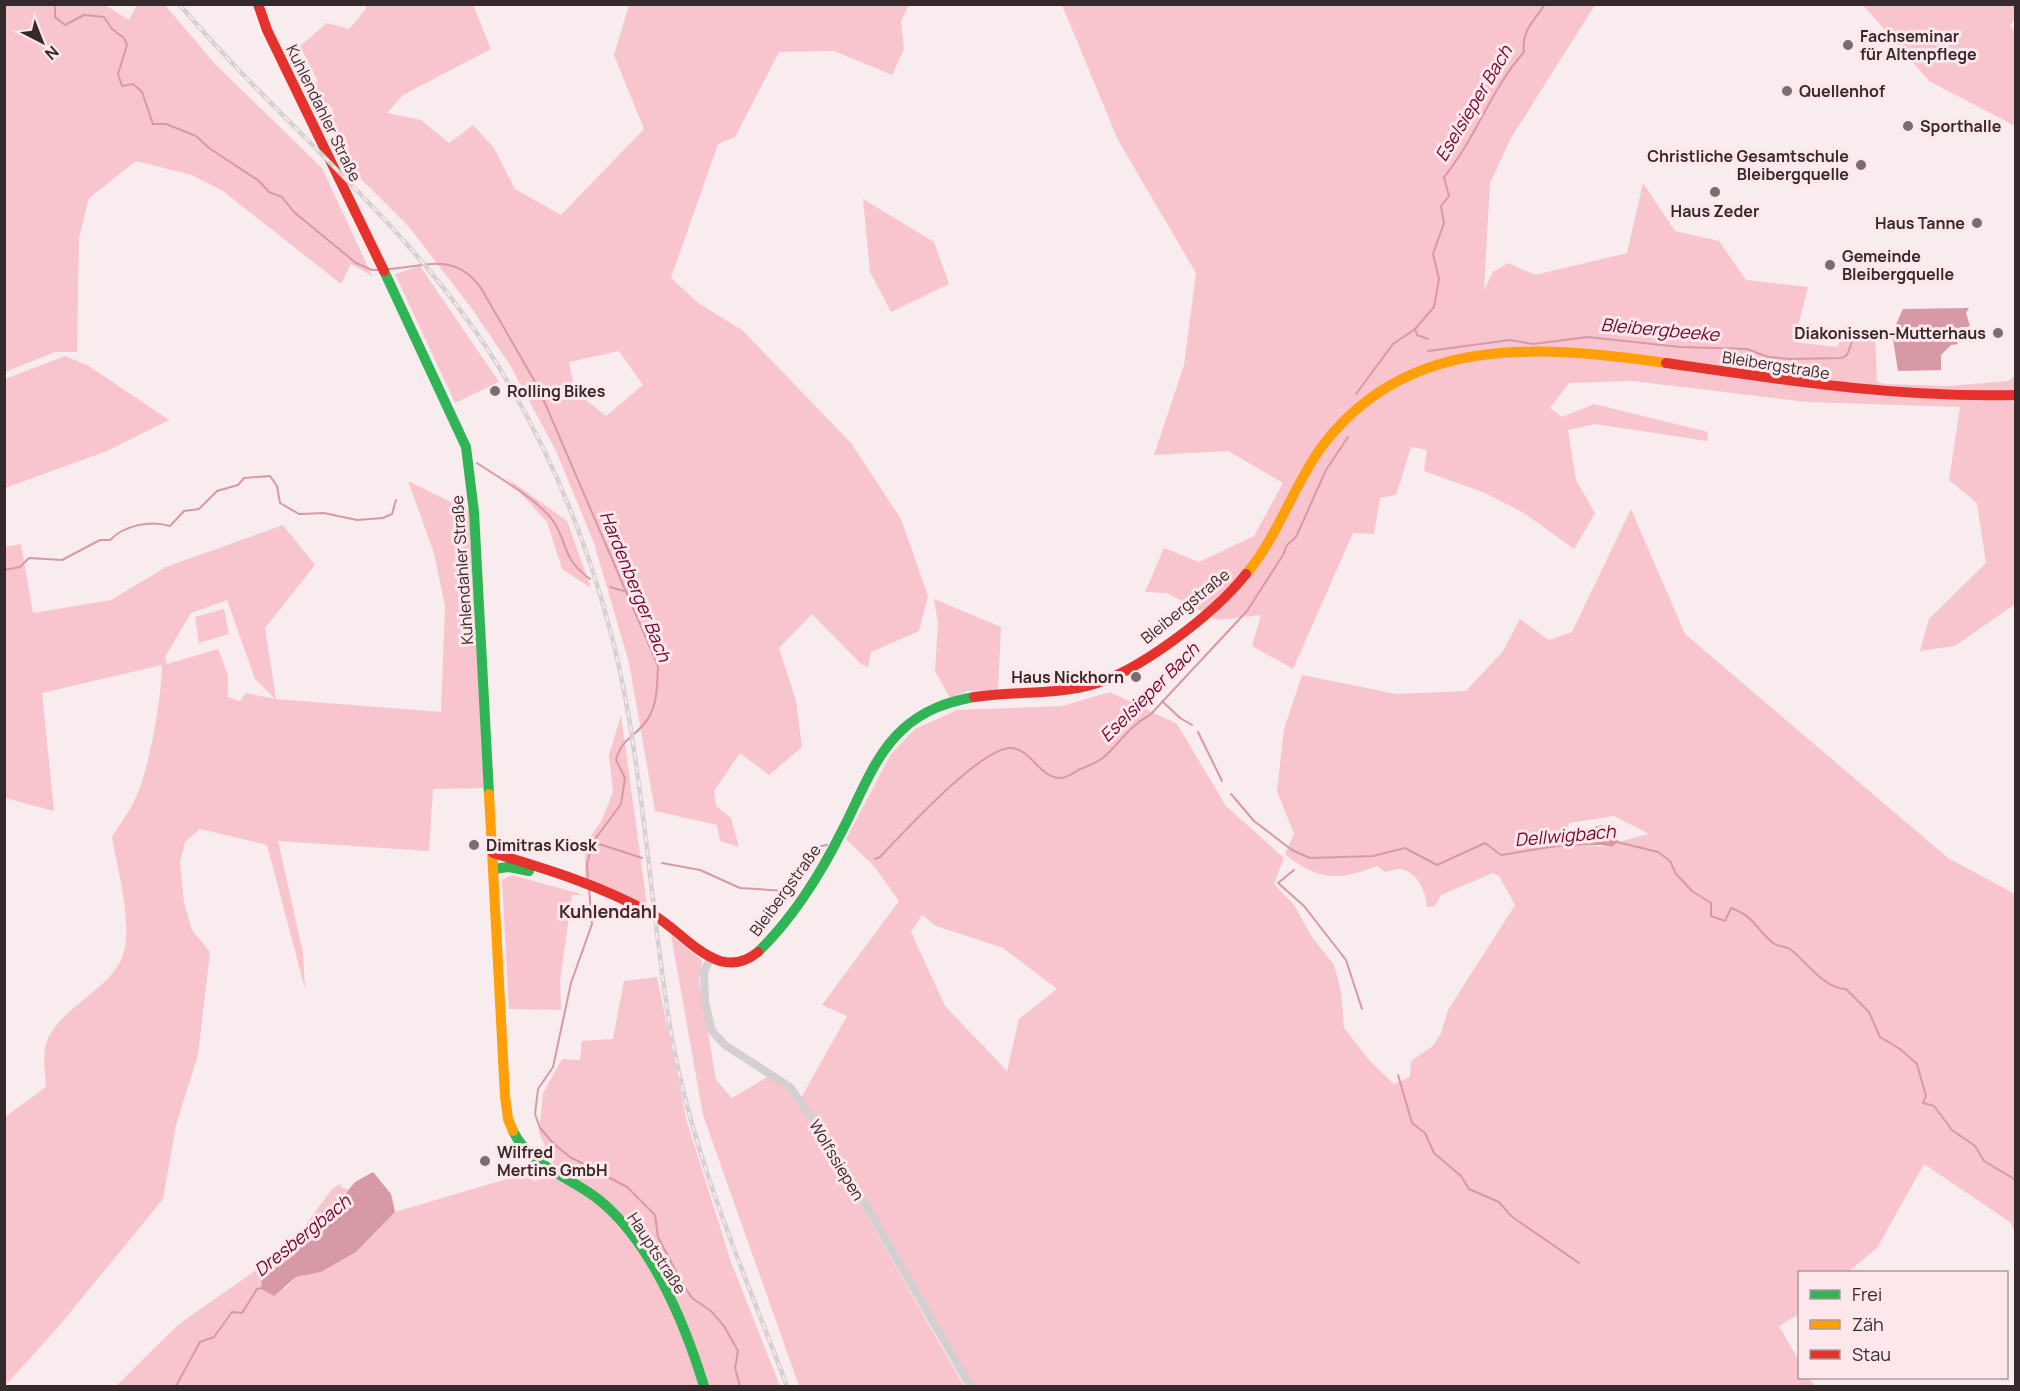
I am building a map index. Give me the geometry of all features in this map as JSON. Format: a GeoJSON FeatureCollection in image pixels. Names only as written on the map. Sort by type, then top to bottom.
{"type":"FeatureCollection","features":[{"type":"Feature","properties":{"kind":"street","name":"Kuhlendahler Straße"},"geometry":{"type":"LineString","coordinates":[[258,4],[267,30],[458,424],[469,463],[507,1117],[519,1144],[546,1165]]}},
{"type":"Feature","properties":{"kind":"street","name":"Bleibergstraße"},"geometry":{"type":"LineString","coordinates":[[493,853],[543,868],[611,895],[656,917],[712,956],[727,962],[740,962],[753,957],[764,946],[825,861],[880,760],[902,730],[916,718],[957,700],[1056,693],[1103,682],[1149,654],[1221,600],[1247,574],[1268,546],[1305,473],[1332,432],[1376,391],[1411,371],[1436,362],[1464,357],[1590,355],[1622,357],[1883,394],[1962,397],[2016,395]]}},
{"type":"Feature","properties":{"kind":"street","name":"Bleibergstraße"},"geometry":{"type":"LineString","coordinates":[[494,869],[519,868],[570,880]]}},
{"type":"Feature","properties":{"kind":"street","name":"Wolfssiepen"},"geometry":{"type":"LineString","coordinates":[[712,956],[704,971],[705,1002],[711,1031],[725,1045],[790,1087],[832,1147],[970,1386]]}},
{"type":"Feature","properties":{"kind":"street","name":"Hauptstraße"},"geometry":{"type":"LineString","coordinates":[[546,1165],[603,1203],[632,1237],[678,1312],[693,1347],[704,1386]]}},
{"type":"Feature","properties":{"kind":"shaded area"},"geometry":{"type":"Polygon","coordinates":[[[5,4],[105,5],[129,20],[137,5],[165,5],[215,64],[322,168],[372,276],[351,264],[341,284],[223,191],[192,175],[136,161],[89,198],[79,238],[77,352],[55,352],[5,372],[5,4]]]}},
{"type":"Feature","properties":{"kind":"shaded area"},"geometry":{"type":"Polygon","coordinates":[[[366,5],[473,5],[491,49],[403,95],[387,113],[421,120],[449,143],[473,125],[494,148],[515,189],[561,215],[644,129],[614,55],[629,5],[909,5],[901,21],[904,49],[892,75],[834,51],[779,52],[735,137],[718,144],[671,278],[698,303],[742,330],[851,443],[901,519],[928,596],[919,631],[871,652],[868,667],[861,664],[812,614],[779,648],[796,701],[802,747],[769,775],[740,753],[714,791],[716,806],[731,818],[739,847],[720,841],[717,825],[655,811],[629,663],[594,543],[556,451],[510,365],[472,309],[410,228],[345,163],[336,143],[332,107],[317,111],[305,84],[318,82],[300,46],[327,23],[349,29],[366,9],[366,5]],[[619,351],[569,362],[575,391],[606,416],[643,385],[619,351]]]}},
{"type":"Feature","properties":{"kind":"shaded area"},"geometry":{"type":"Polygon","coordinates":[[[1062,5],[1595,5],[1511,138],[1490,183],[1484,290],[1493,272],[1508,263],[1535,275],[1627,253],[1643,183],[1675,231],[1719,241],[1746,280],[1808,287],[1794,342],[1838,347],[1844,326],[1875,331],[1877,382],[1885,384],[1948,386],[2008,381],[2015,376],[2015,604],[1955,646],[1920,651],[1929,619],[1986,563],[1977,503],[1949,480],[1960,407],[1806,402],[1632,381],[1569,383],[1550,408],[1562,417],[1594,404],[1708,432],[1707,441],[1595,424],[1568,430],[1576,480],[1595,513],[1574,549],[1524,513],[1485,493],[1424,471],[1427,450],[1411,447],[1396,495],[1380,498],[1374,534],[1353,533],[1293,669],[1252,646],[1261,615],[1217,620],[1167,593],[1145,592],[1164,548],[1199,562],[1254,536],[1283,483],[1228,451],[1154,455],[1184,365],[1196,273],[1118,140],[1062,5]]]}},
{"type":"Feature","properties":{"kind":"shaded area"},"geometry":{"type":"Polygon","coordinates":[[[1863,5],[2015,5],[2015,19],[2010,26],[2015,31],[2015,126],[1929,81],[1863,5]]]}},
{"type":"Feature","properties":{"kind":"shaded area"},"geometry":{"type":"Polygon","coordinates":[[[863,199],[934,242],[949,284],[891,312],[870,272],[863,199]]]}},
{"type":"Feature","properties":{"kind":"shaded area"},"geometry":{"type":"Polygon","coordinates":[[[420,266],[499,382],[455,403],[395,274],[420,266]]]}},
{"type":"Feature","properties":{"kind":"shaded area"},"geometry":{"type":"Polygon","coordinates":[[[1969,308],[1966,313],[1970,326],[1957,330],[1954,337],[1958,344],[1951,345],[1941,355],[1941,370],[1898,371],[1892,333],[1903,309],[1969,308]]]}},
{"type":"Feature","properties":{"kind":"shaded area"},"geometry":{"type":"Polygon","coordinates":[[[65,356],[87,365],[169,420],[107,451],[5,488],[5,379],[65,356]]]}},
{"type":"Feature","properties":{"kind":"shaded area"},"geometry":{"type":"Polygon","coordinates":[[[507,478],[567,521],[591,588],[562,569],[547,522],[507,478]]]}},
{"type":"Feature","properties":{"kind":"shaded area"},"geometry":{"type":"Polygon","coordinates":[[[408,481],[469,511],[484,788],[433,789],[429,851],[278,841],[303,953],[305,989],[267,845],[200,829],[185,842],[180,861],[184,903],[192,930],[210,952],[198,1055],[176,1125],[163,1199],[59,1326],[5,1386],[5,1117],[46,1087],[45,1052],[47,1041],[54,1028],[110,976],[119,964],[124,951],[125,910],[112,837],[134,802],[146,769],[157,713],[162,665],[42,693],[54,811],[5,798],[5,547],[21,544],[33,613],[111,600],[166,567],[283,525],[315,565],[265,628],[276,699],[441,712],[445,606],[434,553],[408,481]],[[227,600],[191,613],[165,657],[167,664],[218,649],[228,675],[228,697],[240,701],[246,693],[275,699],[255,679],[227,600]]]}},
{"type":"Feature","properties":{"kind":"shaded area"},"geometry":{"type":"Polygon","coordinates":[[[1631,509],[1685,634],[1948,858],[2015,894],[2015,1232],[2010,1222],[1924,1164],[1877,1248],[1849,1271],[1798,1271],[1798,1315],[1779,1326],[1798,1359],[1798,1379],[1810,1379],[1815,1386],[973,1386],[801,1098],[847,1016],[822,1005],[899,901],[874,866],[846,839],[891,754],[915,729],[957,710],[1062,706],[1110,692],[1177,724],[1226,806],[1284,858],[1274,884],[1294,905],[1312,937],[1334,965],[1341,991],[1344,1028],[1370,1061],[1394,1084],[1410,1077],[1411,1061],[1433,1046],[1441,1033],[1448,1010],[1515,905],[1499,876],[1493,873],[1441,895],[1435,906],[1427,907],[1420,883],[1406,870],[1385,872],[1377,866],[1351,874],[1329,876],[1308,869],[1285,854],[1294,834],[1277,791],[1284,729],[1302,675],[1396,694],[1466,691],[1503,651],[1520,619],[1549,640],[1572,632],[1631,509]],[[1614,816],[1569,823],[1563,845],[1612,847],[1618,842],[1649,834],[1614,816]],[[922,915],[911,932],[945,1006],[1007,1071],[1019,1019],[1057,989],[1003,948],[936,926],[922,915]]]}},
{"type":"Feature","properties":{"kind":"shaded area"},"geometry":{"type":"Polygon","coordinates":[[[934,599],[1001,627],[998,690],[968,691],[950,698],[935,671],[938,623],[934,599]]]}},
{"type":"Feature","properties":{"kind":"shaded area"},"geometry":{"type":"Polygon","coordinates":[[[224,609],[229,634],[199,643],[195,617],[224,609]]]}},
{"type":"Feature","properties":{"kind":"shaded area"},"geometry":{"type":"Polygon","coordinates":[[[621,715],[647,905],[585,878],[585,844],[601,822],[613,792],[609,755],[621,715]]]}},
{"type":"Feature","properties":{"kind":"shaded area"},"geometry":{"type":"Polygon","coordinates":[[[1602,825],[1615,830],[1618,842],[1612,847],[1580,841],[1577,831],[1602,825]]]}},
{"type":"Feature","properties":{"kind":"shaded area"},"geometry":{"type":"Polygon","coordinates":[[[512,875],[584,895],[572,895],[560,981],[561,1010],[509,1009],[502,880],[512,875]]]}},
{"type":"Feature","properties":{"kind":"shaded area"},"geometry":{"type":"Polygon","coordinates":[[[671,935],[702,960],[699,981],[716,1080],[732,1098],[769,1076],[787,1090],[827,1146],[964,1386],[799,1386],[703,1115],[671,935]]]}},
{"type":"Feature","properties":{"kind":"shaded area"},"geometry":{"type":"Polygon","coordinates":[[[657,977],[687,1122],[731,1262],[780,1386],[116,1386],[179,1324],[278,1255],[296,1238],[332,1189],[342,1183],[340,1187],[348,1189],[295,1254],[262,1279],[285,1289],[296,1277],[321,1272],[356,1252],[395,1212],[520,1175],[536,1181],[549,1174],[554,1165],[539,1133],[543,1093],[562,1059],[580,1060],[582,1041],[613,1039],[624,981],[657,977]]]}},
{"type":"Feature","properties":{"kind":"shaded area"},"geometry":{"type":"Polygon","coordinates":[[[373,1172],[391,1194],[395,1212],[356,1252],[321,1272],[296,1277],[274,1296],[261,1289],[262,1279],[295,1254],[355,1182],[373,1172]]]}},
{"type":"Feature","properties":{"kind":"waterway","name":"Hardenberger Bach"},"geometry":{"type":"LineString","coordinates":[[55,4],[55,17],[65,25],[84,15],[104,17],[112,29],[124,38],[127,45],[118,74],[122,86],[133,84],[142,92],[153,124],[166,124],[196,136],[209,148],[259,181],[269,192],[282,197],[294,212],[356,263],[372,270],[379,270]]}},
{"type":"Feature","properties":{"kind":"waterway","name":"Eselsieper Bach"},"geometry":{"type":"LineString","coordinates":[[1356,394],[1393,344],[1415,329],[1434,307],[1439,279],[1433,254],[1444,223],[1441,206],[1449,196],[1444,177],[1512,66],[1524,52],[1526,32],[1545,4]]}},
{"type":"Feature","properties":{"kind":"waterway","name":"Hardenberger Bach"},"geometry":{"type":"LineString","coordinates":[[388,269],[427,264],[450,265],[471,276],[481,288],[538,387],[658,666],[656,696],[649,718],[624,743],[618,753],[616,760],[625,778],[621,804],[593,842],[587,864],[588,879]]}},
{"type":"Feature","properties":{"kind":"waterway","name":"Bleibergbeeke"},"geometry":{"type":"LineString","coordinates":[[1415,329],[1417,335],[1428,339]]}},
{"type":"Feature","properties":{"kind":"waterway","name":"Bleibergbeeke"},"geometry":{"type":"LineString","coordinates":[[1428,351],[1510,340],[1533,344],[1588,337],[1680,347],[1747,349],[1768,357],[1790,359],[1842,358],[1847,355],[1854,337],[1875,334]]}},
{"type":"Feature","properties":{"kind":"waterway","name":"Eselsieper Bach"},"geometry":{"type":"LineString","coordinates":[[875,859],[880,857],[944,792],[982,760],[999,751],[1012,748],[1019,750],[1048,774],[1062,778],[1103,758],[1131,729],[1150,715],[1247,611],[1287,545],[1296,537],[1326,470],[1348,437]]}},
{"type":"Feature","properties":{"kind":"waterway"},"geometry":{"type":"LineString","coordinates":[[477,463],[535,502],[551,518],[557,526],[573,563],[590,579]]}},
{"type":"Feature","properties":{"kind":"waterway"},"geometry":{"type":"LineString","coordinates":[[4,570],[20,567],[29,558],[62,560],[100,540],[110,540],[130,527],[146,524],[170,526],[184,511],[199,509],[217,491],[238,485],[244,478],[270,476],[277,486],[280,503],[299,514],[324,513],[357,520],[383,518],[392,514],[396,500]]}},
{"type":"Feature","properties":{"kind":"waterway"},"geometry":{"type":"LineString","coordinates":[[610,587],[628,592]]}},
{"type":"Feature","properties":{"kind":"waterway"},"geometry":{"type":"LineString","coordinates":[[1162,701],[1180,718],[1192,725]]}},
{"type":"Feature","properties":{"kind":"waterway","name":"Dellwigbach"},"geometry":{"type":"LineString","coordinates":[[1198,732],[1222,781]]}},
{"type":"Feature","properties":{"kind":"waterway","name":"Dellwigbach"},"geometry":{"type":"LineString","coordinates":[[1231,794],[1254,821],[1292,850],[1310,858],[1373,856],[1405,848],[1437,865],[1485,843],[1501,855],[1563,845],[1602,844]]}},
{"type":"Feature","properties":{"kind":"waterway","name":"Eselsieper Bach"},"geometry":{"type":"LineString","coordinates":[[593,842],[642,858]]}},
{"type":"Feature","properties":{"kind":"waterway","name":"Dellwigbach"},"geometry":{"type":"LineString","coordinates":[[1617,842],[1658,852],[1670,861],[1676,874],[1692,891],[1711,903],[1711,916],[1725,921],[1731,908],[1739,911],[1773,943],[1790,949],[1830,984],[1846,989],[1869,1012],[1880,1037],[1900,1049],[1917,1064],[1926,1096],[1923,1103],[1934,1106],[1952,1130],[1975,1146],[1984,1161],[2016,1180]]}},
{"type":"Feature","properties":{"kind":"waterway","name":"Eselsieper Bach"},"geometry":{"type":"LineString","coordinates":[[662,863],[700,870],[740,888],[787,891],[799,880],[816,847],[827,845]]}},
{"type":"Feature","properties":{"kind":"waterway"},"geometry":{"type":"LineString","coordinates":[[1294,870],[1278,883],[1304,906],[1346,960],[1362,1009]]}},
{"type":"Feature","properties":{"kind":"waterway","name":"Hardenberger Bach"},"geometry":{"type":"LineString","coordinates":[[589,888],[592,924],[571,983],[553,1067],[538,1089],[535,1114],[540,1128],[554,1144],[570,1157],[627,1187],[655,1215],[658,1237],[682,1283],[692,1298],[711,1311],[724,1326],[738,1351],[735,1368],[740,1386]]}},
{"type":"Feature","properties":{"kind":"waterway"},"geometry":{"type":"LineString","coordinates":[[1398,1075],[1412,1123],[1425,1133],[1434,1153],[1461,1176],[1469,1189],[1499,1202],[1511,1216],[1579,1263]]}},
{"type":"Feature","properties":{"kind":"waterway","name":"Dresbergbach"},"geometry":{"type":"LineString","coordinates":[[176,1386],[200,1342],[214,1337],[232,1312],[242,1313],[257,1289],[262,1288]]}},
{"type":"Feature","properties":{"kind":"railway"},"geometry":{"type":"LineString","coordinates":[[179,4],[222,52],[354,187],[437,280],[475,331],[510,386],[550,462],[567,501],[596,582],[619,665],[640,790],[665,998],[681,1084],[722,1215],[787,1386]]}},
{"type":"Feature","properties":{"kind":"traffic: fast"},"geometry":{"type":"LineString","coordinates":[[384,271],[466,447],[474,512],[489,794]]}},
{"type":"Feature","properties":{"kind":"traffic: fast"},"geometry":{"type":"LineString","coordinates":[[758,952],[783,925],[815,879],[834,847],[868,777],[893,739],[911,722],[928,712],[954,701],[974,697]]}},
{"type":"Feature","properties":{"kind":"traffic: fast"},"geometry":{"type":"LineString","coordinates":[[494,869],[508,867],[529,871]]}},
{"type":"Feature","properties":{"kind":"traffic: fast"},"geometry":{"type":"LineString","coordinates":[[513,1131],[520,1143],[540,1162],[598,1199],[634,1237],[664,1285],[687,1337],[704,1386]]}},
{"type":"Feature","properties":{"kind":"traffic: slow"},"geometry":{"type":"LineString","coordinates":[[1246,574],[1267,544],[1320,449],[1354,411],[1392,384],[1433,366],[1477,356],[1523,352],[1570,353],[1666,363]]}},
{"type":"Feature","properties":{"kind":"traffic: slow"},"geometry":{"type":"LineString","coordinates":[[489,794],[505,1096],[508,1119],[513,1131]]}},
{"type":"Feature","properties":{"kind":"traffic: jam"},"geometry":{"type":"LineString","coordinates":[[258,4],[267,30],[384,271]]}},
{"type":"Feature","properties":{"kind":"traffic: jam"},"geometry":{"type":"LineString","coordinates":[[1666,363],[1884,391],[2016,395]]}},
{"type":"Feature","properties":{"kind":"traffic: jam"},"geometry":{"type":"LineString","coordinates":[[974,697],[1073,689],[1107,679],[1151,656],[1195,624],[1215,607],[1246,574]]}},
{"type":"Feature","properties":{"kind":"traffic: jam"},"geometry":{"type":"LineString","coordinates":[[493,853],[574,879],[633,904],[660,919],[702,952],[720,961],[730,963],[740,961],[758,952]]}},
{"type":"Feature","properties":{"kind":"place","name":"Fachseminar für Altenpflege"},"geometry":{"type":"Point","coordinates":[1848,45]}},
{"type":"Feature","properties":{"kind":"place","name":"Quellenhof"},"geometry":{"type":"Point","coordinates":[1787,91]}},
{"type":"Feature","properties":{"kind":"place","name":"Sporthalle"},"geometry":{"type":"Point","coordinates":[1908,126]}},
{"type":"Feature","properties":{"kind":"place","name":"Christliche Gesamtschule Bleibergquelle"},"geometry":{"type":"Point","coordinates":[1861,165]}},
{"type":"Feature","properties":{"kind":"place","name":"Haus Zeder"},"geometry":{"type":"Point","coordinates":[1715,192]}},
{"type":"Feature","properties":{"kind":"place","name":"Haus Tanne"},"geometry":{"type":"Point","coordinates":[1977,223]}},
{"type":"Feature","properties":{"kind":"place","name":"Gemeinde Bleibergquelle"},"geometry":{"type":"Point","coordinates":[1830,265]}},
{"type":"Feature","properties":{"kind":"place","name":"Diakonissen-Mutterhaus"},"geometry":{"type":"Point","coordinates":[1998,333]}},
{"type":"Feature","properties":{"kind":"place","name":"Rolling Bikes"},"geometry":{"type":"Point","coordinates":[495,391]}},
{"type":"Feature","properties":{"kind":"place","name":"Haus Nickhorn"},"geometry":{"type":"Point","coordinates":[1136,677]}},
{"type":"Feature","properties":{"kind":"place","name":"Dimitras Kiosk"},"geometry":{"type":"Point","coordinates":[474,845]}},
{"type":"Feature","properties":{"kind":"place","name":"Wilfred Mertins GmbH"},"geometry":{"type":"Point","coordinates":[485,1161]}},
{"type":"Feature","properties":{"kind":"district","name":"Kuhlendahl"},"geometry":{"type":"Point","coordinates":[608,911]}}]}
